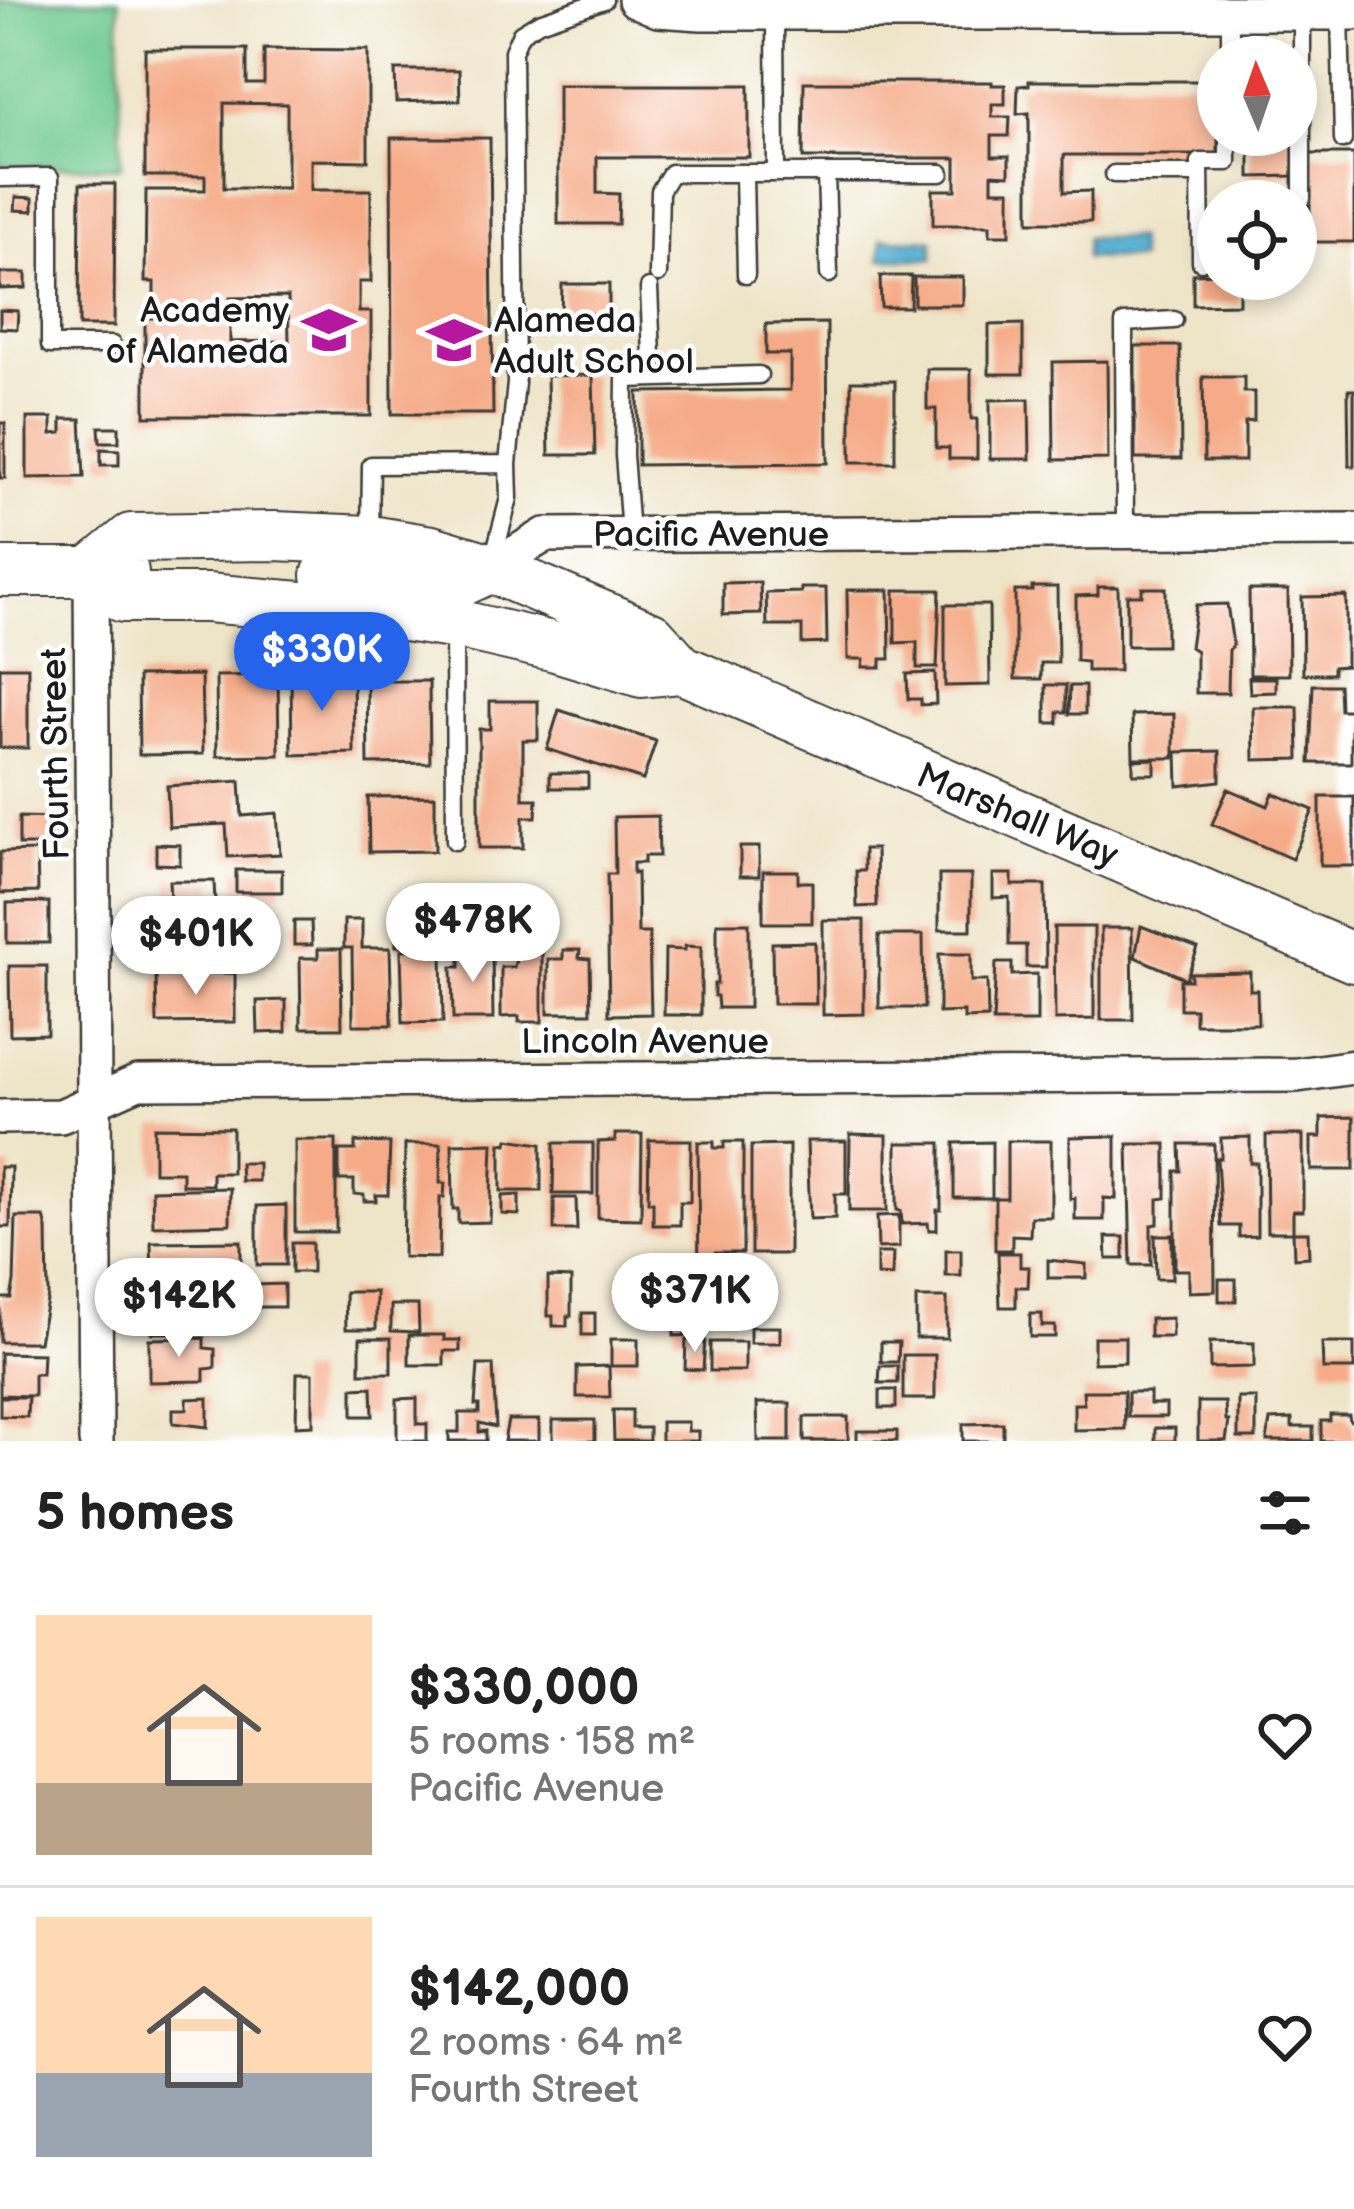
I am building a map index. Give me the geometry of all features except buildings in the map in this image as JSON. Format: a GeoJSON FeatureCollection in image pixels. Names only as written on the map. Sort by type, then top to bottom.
{"type":"FeatureCollection","features":[{"type":"Feature","properties":{"kind":"street"},"geometry":{"type":"LineString","coordinates":[[634,0],[658,10],[775,13],[1347,14]]}},
{"type":"Feature","properties":{"kind":"street","name":"Pacific Avenue"},"geometry":{"type":"LineString","coordinates":[[491,568],[545,535],[1354,530]]}},
{"type":"Feature","properties":{"kind":"street"},"geometry":{"type":"LineString","coordinates":[[91,571],[131,538],[274,536],[370,540],[430,550],[491,568]]}},
{"type":"Feature","properties":{"kind":"street"},"geometry":{"type":"LineString","coordinates":[[0,572],[290,573],[418,584],[459,583],[491,568]]}},
{"type":"Feature","properties":{"kind":"street","name":"Marshall Way"},"geometry":{"type":"LineString","coordinates":[[491,568],[651,636],[681,669],[1354,958]]}},
{"type":"Feature","properties":{"kind":"street"},"geometry":{"type":"LineString","coordinates":[[91,571],[123,598],[285,603],[459,626]]}},
{"type":"Feature","properties":{"kind":"street","name":"Fourth Street"},"geometry":{"type":"LineString","coordinates":[[91,571],[96,1441]]}},
{"type":"Feature","properties":{"kind":"street","name":"Marshall Way"},"geometry":{"type":"LineString","coordinates":[[459,626],[556,647],[642,673],[681,669]]}},
{"type":"Feature","properties":{"kind":"street","name":"Lincoln Avenue"},"geometry":{"type":"LineString","coordinates":[[0,1117],[62,1116],[138,1082],[1297,1075],[1354,1067]]}},
{"type":"Feature","properties":{"kind":"street","name":"Lincoln Avenue"},"geometry":{"type":"LineString","coordinates":[[1297,1075],[1354,1086]]}},
{"type":"Feature","properties":{"kind":"lane"},"geometry":{"type":"LineString","coordinates":[[491,568],[509,498],[516,383],[513,51],[521,33],[539,22],[604,0]]}},
{"type":"Feature","properties":{"kind":"lane"},"geometry":{"type":"LineString","coordinates":[[775,13],[776,173]]}},
{"type":"Feature","properties":{"kind":"lane"},"geometry":{"type":"LineString","coordinates":[[1230,13],[1230,36]]}},
{"type":"Feature","properties":{"kind":"lane"},"geometry":{"type":"LineString","coordinates":[[1302,13],[1302,180]]}},
{"type":"Feature","properties":{"kind":"lane"},"geometry":{"type":"LineString","coordinates":[[1343,140],[1347,14]]}},
{"type":"Feature","properties":{"kind":"lane"},"geometry":{"type":"LineString","coordinates":[[1200,180],[1200,162],[1228,162],[1228,156]]}},
{"type":"Feature","properties":{"kind":"lane"},"geometry":{"type":"LineString","coordinates":[[653,378],[653,281],[660,190],[671,173],[941,173]]}},
{"type":"Feature","properties":{"kind":"lane"},"geometry":{"type":"LineString","coordinates":[[744,173],[746,275]]}},
{"type":"Feature","properties":{"kind":"lane"},"geometry":{"type":"LineString","coordinates":[[826,173],[829,274]]}},
{"type":"Feature","properties":{"kind":"lane"},"geometry":{"type":"LineString","coordinates":[[1114,174],[1200,174]]}},
{"type":"Feature","properties":{"kind":"lane"},"geometry":{"type":"LineString","coordinates":[[0,178],[50,177],[50,346],[112,345]]}},
{"type":"Feature","properties":{"kind":"lane"},"geometry":{"type":"LineString","coordinates":[[1125,531],[1124,323],[1174,320]]}},
{"type":"Feature","properties":{"kind":"lane"},"geometry":{"type":"LineString","coordinates":[[630,533],[625,379],[759,375]]}},
{"type":"Feature","properties":{"kind":"lane"},"geometry":{"type":"LineString","coordinates":[[370,540],[371,465],[508,464]]}},
{"type":"Feature","properties":{"kind":"lane"},"geometry":{"type":"LineString","coordinates":[[455,841],[459,626]]}},
{"type":"Feature","properties":{"kind":"green space"},"geometry":{"type":"Polygon","coordinates":[[[0,0],[119,0],[121,167],[0,166],[0,0]]]}},
{"type":"Feature","properties":{"kind":"water"},"geometry":{"type":"Polygon","coordinates":[[[1086,238],[1137,238],[1139,259],[1085,258],[1086,238]]]}},
{"type":"Feature","properties":{"kind":"water"},"geometry":{"type":"Polygon","coordinates":[[[882,239],[933,240],[933,259],[881,259],[882,239]]]}},
{"type":"Feature","properties":{"kind":"place","name":"Academy of Alameda"},"geometry":{"type":"Point","coordinates":[329,330]}},
{"type":"Feature","properties":{"kind":"place","name":"Alameda Adult School"},"geometry":{"type":"Point","coordinates":[454,340]}}]}
